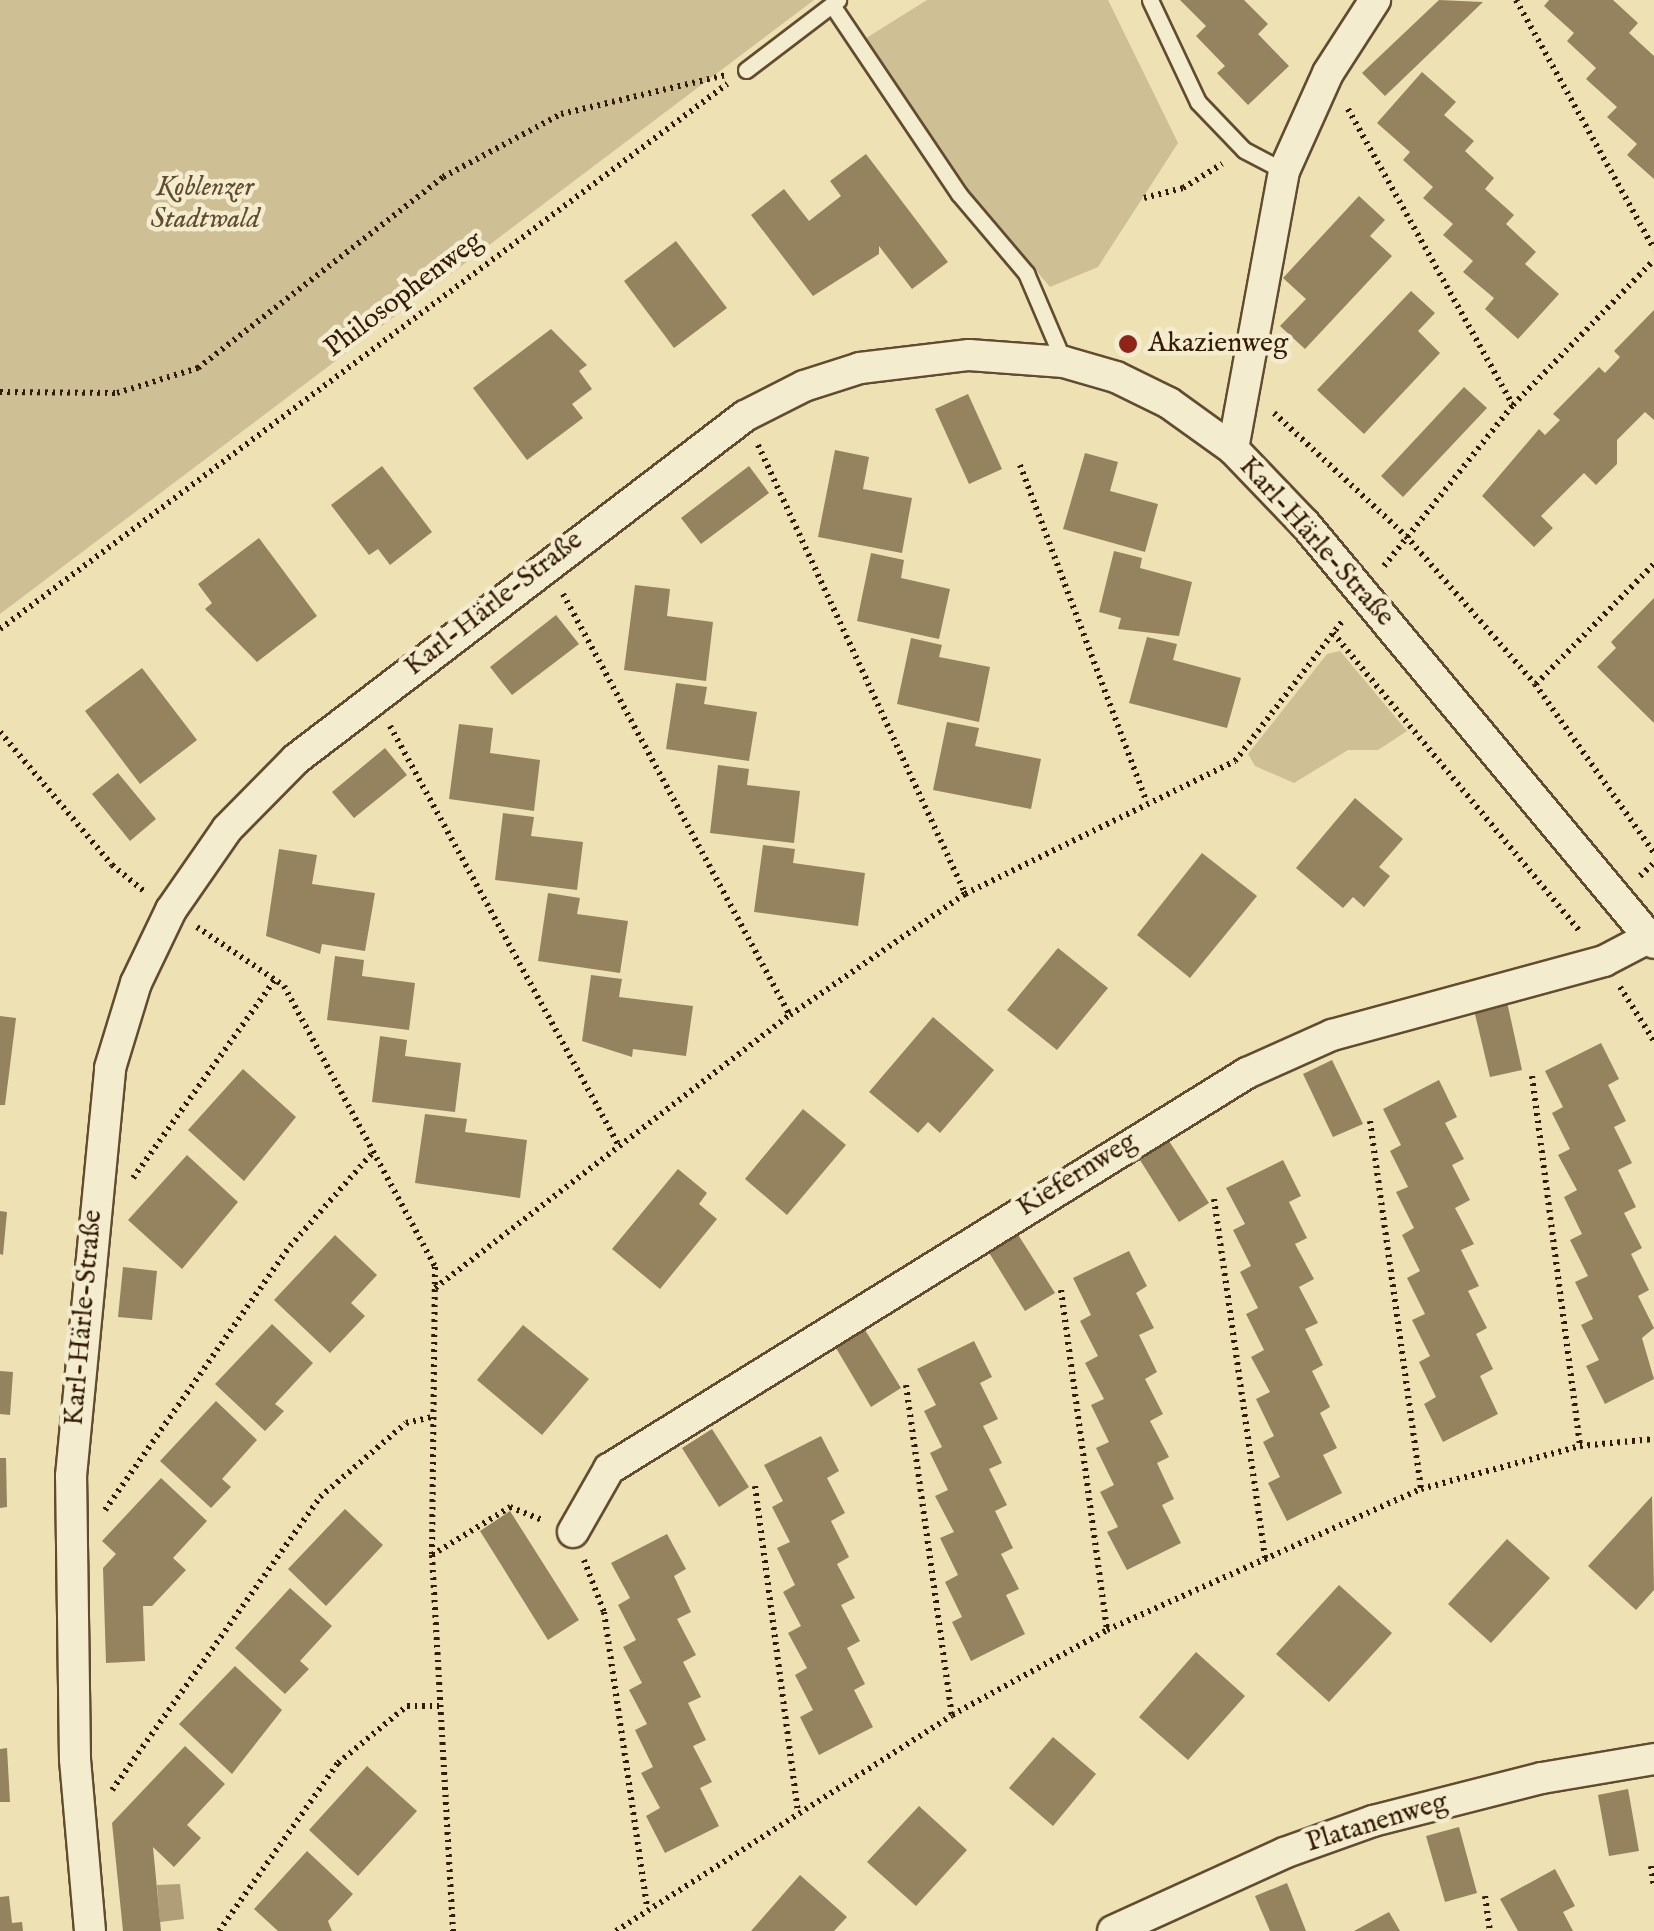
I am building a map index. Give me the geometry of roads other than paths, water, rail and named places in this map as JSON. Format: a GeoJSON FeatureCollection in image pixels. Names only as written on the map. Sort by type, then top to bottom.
{"type":"FeatureCollection","features":[{"type":"Feature","properties":{"kind":"street"},"geometry":{"type":"LineString","coordinates":[[1233,448],[1248,390],[1260,276],[1284,172],[1328,73],[1375,0]]}},
{"type":"Feature","properties":{"kind":"street","name":"Karl-Härle-Straße"},"geometry":{"type":"LineString","coordinates":[[90,1931],[80,1835],[70,1559],[89,1239],[110,1068],[136,984],[171,910],[227,829],[296,759],[546,563],[746,416],[804,386],[914,358],[1064,362],[1116,377],[1169,403],[1233,448],[1364,593],[1652,940]]}},
{"type":"Feature","properties":{"kind":"street","name":"Kiefernweg"},"geometry":{"type":"LineString","coordinates":[[573,1532],[609,1469],[1247,1073],[1332,1034],[1604,961],[1652,940]]}},
{"type":"Feature","properties":{"kind":"street","name":"Platanenweg"},"geometry":{"type":"LineString","coordinates":[[1113,1931],[1284,1853],[1373,1822],[1542,1778],[1654,1759]]}},
{"type":"Feature","properties":{"kind":"lane"},"geometry":{"type":"LineString","coordinates":[[1150,0],[1198,102],[1244,150],[1284,172]]}},
{"type":"Feature","properties":{"kind":"lane"},"geometry":{"type":"LineString","coordinates":[[746,70],[835,2],[960,194],[1026,273],[1064,362]]}},
{"type":"Feature","properties":{"kind":"place","name":"Akazienweg"},"geometry":{"type":"Point","coordinates":[1128,344]}},
{"type":"Feature","properties":{"kind":"park label","name":"Koblenzer Stadtwald"},"geometry":{"type":"Point","coordinates":[205,204]}}]}
